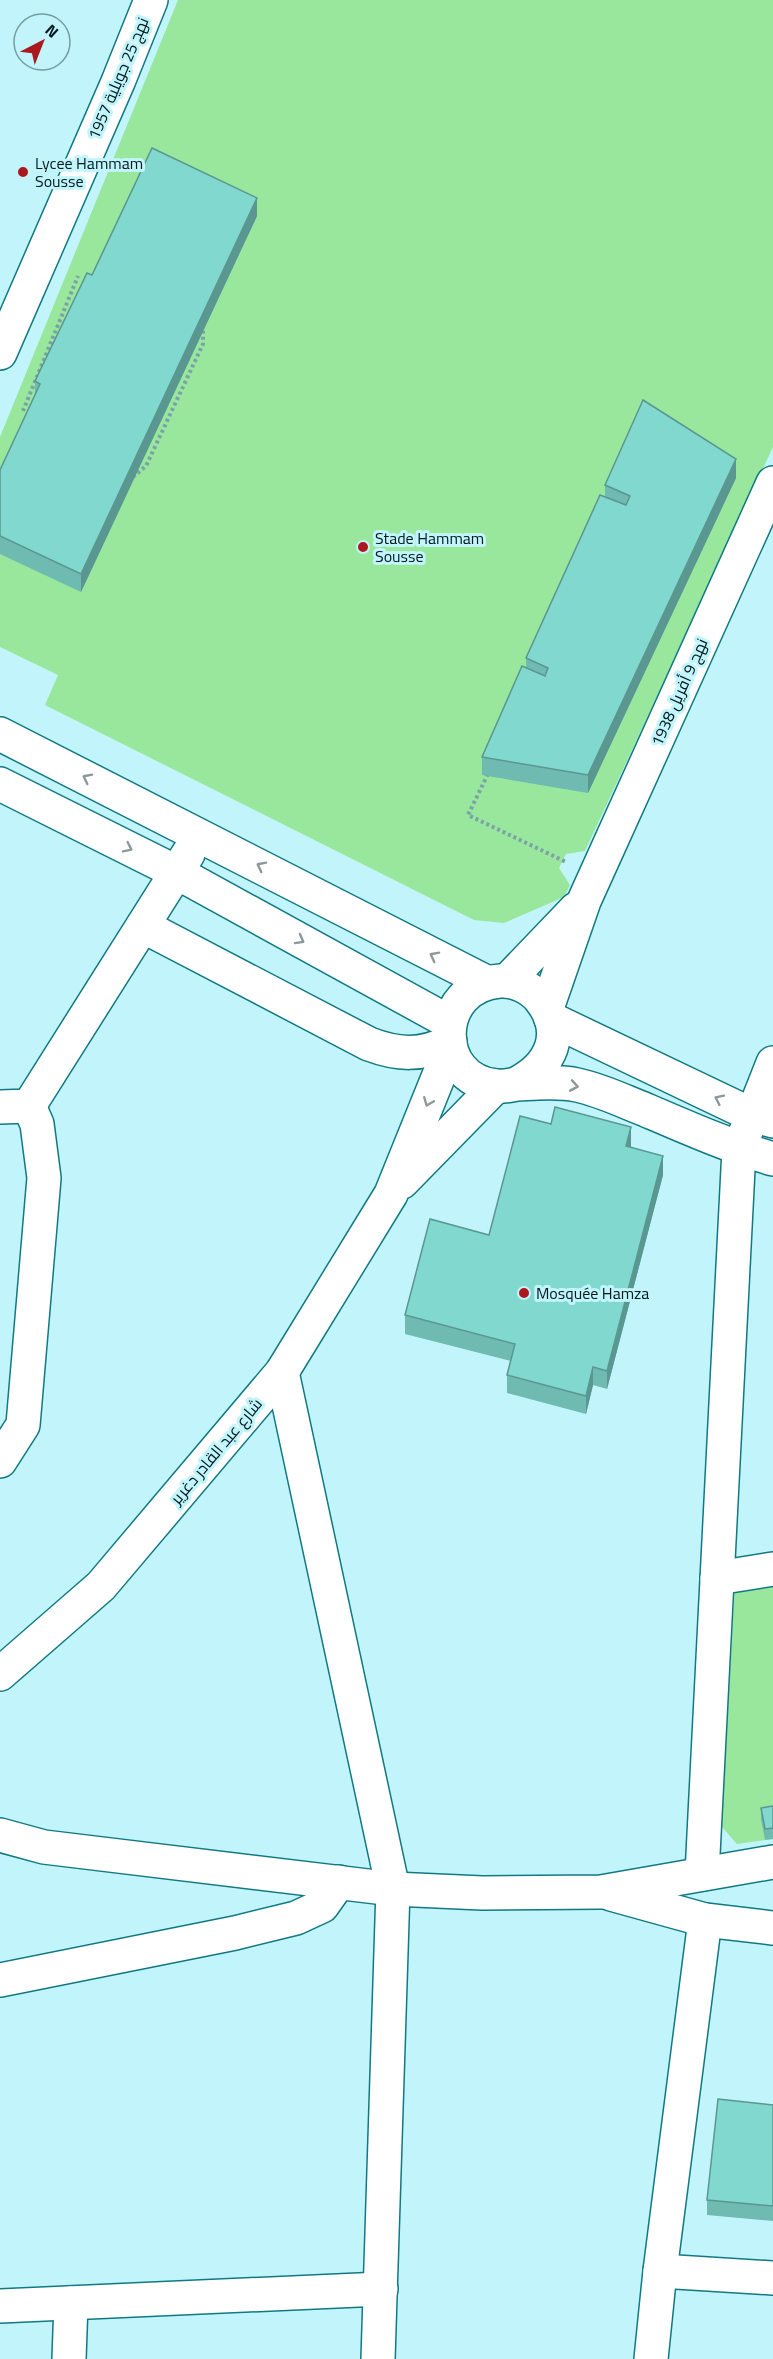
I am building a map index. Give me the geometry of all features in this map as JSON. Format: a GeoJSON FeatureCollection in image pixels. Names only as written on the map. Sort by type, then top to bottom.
{"type":"FeatureCollection","features":[{"type":"Feature","properties":{"kind":"street","name":"نهج 25 جويلية 1957"},"geometry":{"type":"LineString","coordinates":[[0,353],[118,82],[151,0]]}},
{"type":"Feature","properties":{"kind":"street","name":"نهج 9 أفريل 1938"},"geometry":{"type":"LineString","coordinates":[[549,1013],[590,889],[773,483]]}},
{"type":"Feature","properties":{"kind":"street"},"geometry":{"type":"LineString","coordinates":[[0,734],[497,982],[530,990],[549,1013],[762,1118]]}},
{"type":"Feature","properties":{"kind":"street"},"geometry":{"type":"LineString","coordinates":[[0,784],[176,872],[450,1037]]}},
{"type":"Feature","properties":{"kind":"street"},"geometry":{"type":"LineString","coordinates":[[0,1461],[23,1425],[44,1178],[37,1124],[15,1106],[143,926],[200,835]]}},
{"type":"Feature","properties":{"kind":"street"},"geometry":{"type":"LineString","coordinates":[[590,889],[497,982],[469,991],[456,1005],[450,1037],[460,1067],[476,1080],[506,1085],[553,1083],[604,1093],[739,1149],[773,1159]]}},
{"type":"Feature","properties":{"kind":"street"},"geometry":{"type":"LineString","coordinates":[[143,926],[369,1044],[387,1051],[406,1054],[422,1053],[450,1037]]}},
{"type":"Feature","properties":{"kind":"street"},"geometry":{"type":"LineString","coordinates":[[506,1085],[534,1075],[547,1059],[553,1040],[549,1013]]}},
{"type":"Feature","properties":{"kind":"street","name":"شارع عبد القادر دغرير"},"geometry":{"type":"LineString","coordinates":[[0,1674],[101,1586],[282,1372],[391,1194],[450,1037]]}},
{"type":"Feature","properties":{"kind":"street"},"geometry":{"type":"LineString","coordinates":[[702,1874],[739,1149],[762,1118],[773,1063]]}},
{"type":"Feature","properties":{"kind":"street","name":"شارع عبد القادر دغرير"},"geometry":{"type":"LineString","coordinates":[[391,1194],[506,1085]]}},
{"type":"Feature","properties":{"kind":"street"},"geometry":{"type":"LineString","coordinates":[[282,1372],[393,1889],[378,2359]]}},
{"type":"Feature","properties":{"kind":"street"},"geometry":{"type":"LineString","coordinates":[[717,1578],[773,1569]]}},
{"type":"Feature","properties":{"kind":"street"},"geometry":{"type":"LineString","coordinates":[[0,1836],[44,1847],[393,1889],[482,1893],[602,1892],[773,1862]]}},
{"type":"Feature","properties":{"kind":"street"},"geometry":{"type":"LineString","coordinates":[[0,1980],[235,1933],[296,1918],[322,1906],[339,1882]]}},
{"type":"Feature","properties":{"kind":"street"},"geometry":{"type":"LineString","coordinates":[[602,1892],[705,1920],[773,1928]]}},
{"type":"Feature","properties":{"kind":"street"},"geometry":{"type":"LineString","coordinates":[[651,2359],[660,2271],[705,1920]]}},
{"type":"Feature","properties":{"kind":"street"},"geometry":{"type":"LineString","coordinates":[[660,2271],[773,2277]]}},
{"type":"Feature","properties":{"kind":"street"},"geometry":{"type":"LineString","coordinates":[[0,2306],[381,2289]]}},
{"type":"Feature","properties":{"kind":"street"},"geometry":{"type":"LineString","coordinates":[[69,2359],[72,2303]]}},
{"type":"Feature","properties":{"kind":"path"},"geometry":{"type":"LineString","coordinates":[[23,411],[78,276]]}},
{"type":"Feature","properties":{"kind":"path"},"geometry":{"type":"LineString","coordinates":[[129,480],[146,466],[151,456],[203,344],[203,322]]}},
{"type":"Feature","properties":{"kind":"path"},"geometry":{"type":"LineString","coordinates":[[490,769],[468,815],[590,889]]}},
{"type":"Feature","properties":{"kind":"green space","name":"Stade Hammam Sousse"},"geometry":{"type":"Polygon","coordinates":[[[178,0],[773,0],[773,447],[585,851],[566,854],[559,868],[570,885],[564,897],[504,923],[474,920],[45,705],[58,675],[0,647],[0,437],[178,0]]]}},
{"type":"Feature","properties":{"kind":"green space"},"geometry":{"type":"Polygon","coordinates":[[[773,1576],[773,1839],[737,1844],[721,1826],[735,1583],[773,1576]]]}},
{"type":"Feature","properties":{"kind":"building"},"geometry":{"type":"Polygon","coordinates":[[[152,148],[257,198],[81,574],[0,536],[0,470],[40,384],[35,381],[87,273],[92,275],[152,148]]]}},
{"type":"Feature","properties":{"kind":"building"},"geometry":{"type":"Polygon","coordinates":[[[643,400],[736,459],[588,775],[482,757],[522,666],[545,676],[548,668],[526,658],[600,495],[626,505],[630,496],[605,485],[643,400]]]}},
{"type":"Feature","properties":{"kind":"building","name":"Mosquée Hamza"},"geometry":{"type":"Polygon","coordinates":[[[555,1107],[631,1127],[626,1146],[663,1156],[607,1371],[593,1367],[586,1396],[507,1375],[515,1344],[405,1315],[430,1219],[489,1235],[520,1116],[551,1124],[555,1107]]]}},
{"type":"Feature","properties":{"kind":"building"},"geometry":{"type":"Polygon","coordinates":[[[773,1806],[773,1828],[765,1829],[761,1808],[773,1806]]]}},
{"type":"Feature","properties":{"kind":"building"},"geometry":{"type":"Polygon","coordinates":[[[718,2099],[773,2105],[773,2206],[707,2200],[718,2099]]]}},
{"type":"Feature","properties":{"kind":"place","name":"Lycee Hammam Sousse"},"geometry":{"type":"Point","coordinates":[23,172]}},
{"type":"Feature","properties":{"kind":"place","name":"Stade Hammam Sousse"},"geometry":{"type":"Point","coordinates":[363,547]}},
{"type":"Feature","properties":{"kind":"place","name":"Mosquée Hamza"},"geometry":{"type":"Point","coordinates":[524,1293]}}]}
